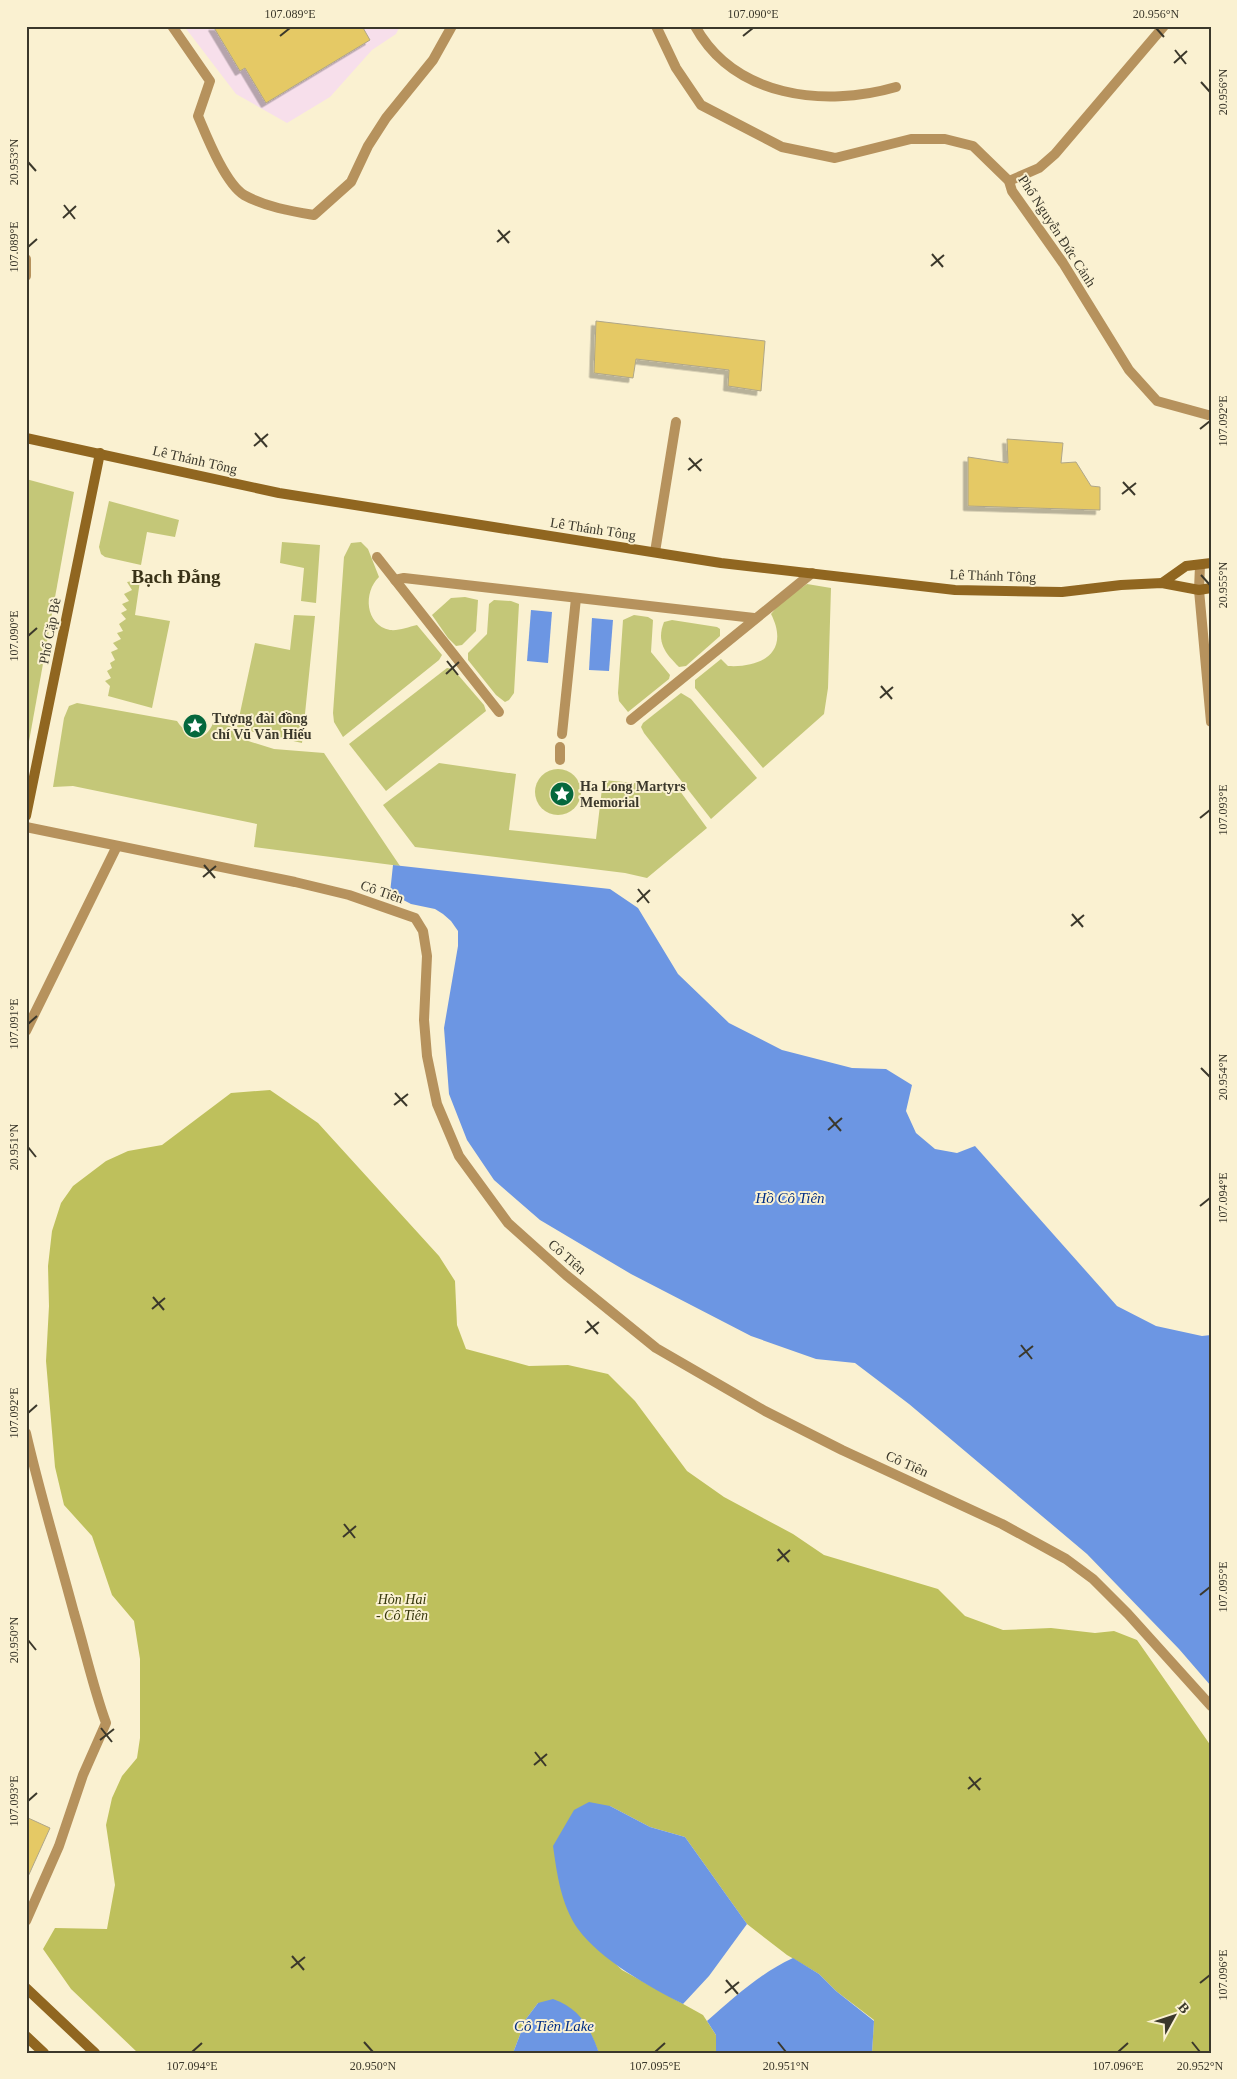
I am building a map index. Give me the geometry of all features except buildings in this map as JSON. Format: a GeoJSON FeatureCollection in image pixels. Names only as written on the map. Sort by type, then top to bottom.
{"type":"FeatureCollection","features":[{"type":"Feature","properties":{"kind":"main road","name":"Lê Thánh Tông"},"geometry":{"type":"LineString","coordinates":[[26,438],[279,493],[655,552],[812,573],[955,590],[1062,592],[1121,585],[1162,584],[1199,590],[1211,588]]}},
{"type":"Feature","properties":{"kind":"main road","name":"Phố Cặp Bè"},"geometry":{"type":"LineString","coordinates":[[26,816],[100,453]]}},
{"type":"Feature","properties":{"kind":"main road"},"geometry":{"type":"LineString","coordinates":[[1162,584],[1186,566],[1205,564]]}},
{"type":"Feature","properties":{"kind":"main road"},"geometry":{"type":"LineString","coordinates":[[26,1988],[95,2053]]}},
{"type":"Feature","properties":{"kind":"main road"},"geometry":{"type":"LineString","coordinates":[[26,2036],[44,2053]]}},
{"type":"Feature","properties":{"kind":"street"},"geometry":{"type":"LineString","coordinates":[[172,26],[210,81],[198,116],[219,164],[243,194],[275,208],[314,215],[351,182],[368,146],[386,118],[433,60],[452,26]]}},
{"type":"Feature","properties":{"kind":"street","name":"Phố Nguyễn Đức Cảnh"},"geometry":{"type":"LineString","coordinates":[[656,26],[676,68],[701,105],[782,147],[835,158],[911,139],[945,139],[972,146],[1009,182],[1012,191],[1062,263],[1129,370],[1157,401],[1210,416]]}},
{"type":"Feature","properties":{"kind":"street"},"geometry":{"type":"LineString","coordinates":[[695,26],[710,50],[737,72],[753,81],[788,92],[808,97],[838,98],[861,96],[896,87]]}},
{"type":"Feature","properties":{"kind":"street"},"geometry":{"type":"LineString","coordinates":[[1009,182],[1039,168],[1055,154],[1164,26]]}},
{"type":"Feature","properties":{"kind":"street"},"geometry":{"type":"LineString","coordinates":[[26,259],[26,276]]}},
{"type":"Feature","properties":{"kind":"street"},"geometry":{"type":"LineString","coordinates":[[655,552],[676,422]]}},
{"type":"Feature","properties":{"kind":"street"},"geometry":{"type":"LineString","coordinates":[[377,557],[499,712]]}},
{"type":"Feature","properties":{"kind":"street"},"geometry":{"type":"LineString","coordinates":[[1205,564],[1199,590],[1211,722]]}},
{"type":"Feature","properties":{"kind":"street"},"geometry":{"type":"LineString","coordinates":[[631,720],[726,645],[754,618],[812,573]]}},
{"type":"Feature","properties":{"kind":"street"},"geometry":{"type":"LineString","coordinates":[[395,580],[404,578],[754,618]]}},
{"type":"Feature","properties":{"kind":"street"},"geometry":{"type":"LineString","coordinates":[[562,734],[576,598]]}},
{"type":"Feature","properties":{"kind":"street"},"geometry":{"type":"LineString","coordinates":[[560,747],[560,760]]}},
{"type":"Feature","properties":{"kind":"street","name":"Cô Tiên"},"geometry":{"type":"LineString","coordinates":[[26,827],[326,889],[385,906],[415,918],[423,931],[427,956],[424,1020],[427,1056],[437,1104],[459,1156],[508,1223],[566,1274],[656,1348],[774,1415],[842,1450],[1002,1524],[1066,1559],[1093,1578],[1173,1661],[1211,1706]]}},
{"type":"Feature","properties":{"kind":"street"},"geometry":{"type":"LineString","coordinates":[[26,1031],[117,846]]}},
{"type":"Feature","properties":{"kind":"street"},"geometry":{"type":"LineString","coordinates":[[26,1433],[53,1545],[90,1676],[106,1723],[83,1774],[59,1846],[26,1921]]}},
{"type":"Feature","properties":{"kind":"shaded area"},"geometry":{"type":"Polygon","coordinates":[[[184,26],[400,26],[396,34],[372,50],[330,97],[287,123],[236,94],[184,26]]]}},
{"type":"Feature","properties":{"kind":"green space"},"geometry":{"type":"Polygon","coordinates":[[[26,479],[74,492],[26,758],[26,479]]]}},
{"type":"Feature","properties":{"kind":"green space"},"geometry":{"type":"Polygon","coordinates":[[[109,501],[179,520],[175,537],[147,532],[141,565],[105,557],[101,554],[99,547],[109,501]]]}},
{"type":"Feature","properties":{"kind":"green space"},"geometry":{"type":"Polygon","coordinates":[[[282,542],[320,545],[316,603],[301,601],[304,568],[280,563],[282,542]]]}},
{"type":"Feature","properties":{"kind":"green space"},"geometry":{"type":"Polygon","coordinates":[[[361,542],[368,549],[379,577],[370,591],[369,599],[371,615],[375,622],[390,630],[417,625],[442,655],[439,660],[343,737],[334,722],[333,713],[344,557],[351,543],[361,542]]]}},
{"type":"Feature","properties":{"kind":"green space"},"geometry":{"type":"Polygon","coordinates":[[[134,573],[141,574],[135,615],[170,621],[152,708],[108,696],[110,686],[105,681],[111,678],[107,671],[112,668],[110,663],[115,660],[111,652],[118,649],[113,643],[121,639],[117,633],[123,631],[119,624],[126,619],[121,613],[127,610],[122,604],[129,601],[124,594],[132,590],[127,582],[133,581],[134,573]]]}},
{"type":"Feature","properties":{"kind":"green space"},"geometry":{"type":"Polygon","coordinates":[[[807,584],[831,588],[828,688],[824,714],[763,768],[695,688],[695,680],[721,659],[728,666],[741,666],[752,664],[770,655],[775,647],[777,638],[776,627],[771,614],[781,602],[807,584]]]}},
{"type":"Feature","properties":{"kind":"green space"},"geometry":{"type":"Polygon","coordinates":[[[465,597],[478,600],[476,631],[462,645],[456,646],[432,615],[451,598],[465,597]]]}},
{"type":"Feature","properties":{"kind":"green space"},"geometry":{"type":"Polygon","coordinates":[[[494,600],[511,601],[519,604],[514,693],[505,702],[496,695],[468,660],[468,653],[487,634],[489,604],[494,600]]]}},
{"type":"Feature","properties":{"kind":"green space"},"geometry":{"type":"Polygon","coordinates":[[[294,615],[315,616],[302,743],[245,730],[242,739],[274,749],[324,753],[400,866],[254,847],[257,824],[73,786],[53,787],[64,718],[69,706],[77,703],[177,721],[186,731],[195,736],[205,734],[213,723],[237,727],[255,643],[290,650],[294,615]]]}},
{"type":"Feature","properties":{"kind":"green space"},"geometry":{"type":"Polygon","coordinates":[[[634,615],[648,617],[653,620],[651,652],[670,675],[669,679],[628,712],[619,701],[618,693],[623,620],[634,615]]]}},
{"type":"Feature","properties":{"kind":"green space"},"geometry":{"type":"Polygon","coordinates":[[[672,620],[717,627],[720,629],[720,636],[686,666],[679,667],[663,647],[661,636],[664,622],[672,620]]]}},
{"type":"Feature","properties":{"kind":"green space"},"geometry":{"type":"Polygon","coordinates":[[[447,668],[453,669],[484,705],[486,711],[386,791],[349,744],[447,668]]]}},
{"type":"Feature","properties":{"kind":"green space"},"geometry":{"type":"Polygon","coordinates":[[[681,693],[691,699],[757,778],[711,819],[641,727],[643,723],[681,693]]]}},
{"type":"Feature","properties":{"kind":"green space"},"geometry":{"type":"Polygon","coordinates":[[[439,763],[516,774],[509,830],[596,839],[603,780],[677,787],[707,828],[647,878],[625,873],[415,847],[383,805],[439,763]]]}},
{"type":"Feature","properties":{"kind":"green space"},"geometry":{"type":"Polygon","coordinates":[[[563,769],[575,775],[580,783],[580,801],[575,809],[567,814],[553,815],[541,809],[536,801],[535,787],[541,775],[549,770],[563,769]]]}},
{"type":"Feature","properties":{"kind":"green space","name":"Hòn Hai - Cô Tiên"},"geometry":{"type":"Polygon","coordinates":[[[270,1090],[318,1123],[439,1256],[455,1281],[457,1325],[466,1349],[529,1366],[568,1365],[608,1374],[635,1401],[687,1471],[724,1497],[793,1534],[824,1555],[938,1589],[965,1616],[1003,1630],[1051,1628],[1095,1633],[1114,1631],[1137,1640],[1211,1746],[1211,2053],[872,2053],[874,2020],[836,1991],[819,1974],[787,1955],[747,1924],[685,1837],[650,1827],[610,1806],[578,1928],[622,1970],[703,2015],[716,2035],[716,2053],[599,2053],[585,2020],[538,2003],[526,2019],[513,2053],[138,2053],[71,1989],[43,1949],[55,1928],[107,1929],[115,1885],[106,1825],[112,1798],[122,1776],[137,1758],[140,1738],[140,1659],[134,1621],[112,1595],[92,1536],[64,1505],[55,1467],[46,1361],[49,1306],[48,1266],[52,1231],[61,1203],[73,1186],[106,1161],[128,1151],[162,1145],[231,1093],[270,1090]]]}},
{"type":"Feature","properties":{"kind":"water"},"geometry":{"type":"Polygon","coordinates":[[[531,610],[552,612],[548,663],[527,661],[531,610]]]}},
{"type":"Feature","properties":{"kind":"water"},"geometry":{"type":"Polygon","coordinates":[[[592,618],[613,620],[609,671],[589,670],[592,618]]]}},
{"type":"Feature","properties":{"kind":"water","name":"Hồ Cô Tiên"},"geometry":{"type":"Polygon","coordinates":[[[393,865],[610,889],[638,908],[678,974],[729,1023],[782,1050],[852,1068],[886,1069],[912,1085],[906,1111],[916,1133],[935,1149],[957,1153],[975,1146],[1117,1306],[1156,1326],[1202,1336],[1211,1335],[1211,1686],[1179,1649],[1087,1554],[909,1404],[855,1363],[816,1359],[751,1336],[631,1274],[540,1220],[494,1180],[467,1140],[449,1094],[444,1028],[458,946],[458,931],[451,921],[435,909],[411,904],[390,893],[393,865]]]}},
{"type":"Feature","properties":{"kind":"water"},"geometry":{"type":"Polygon","coordinates":[[[589,1802],[610,1806],[650,1827],[685,1837],[747,1924],[709,1976],[683,2004],[626,1972],[600,1952],[578,1929],[567,1910],[556,1867],[553,1846],[574,1810],[589,1802]]]}},
{"type":"Feature","properties":{"kind":"water"},"geometry":{"type":"Polygon","coordinates":[[[793,1958],[819,1974],[836,1991],[874,2021],[872,2053],[716,2053],[716,2035],[707,2021],[758,1979],[793,1958]]]}},
{"type":"Feature","properties":{"kind":"water","name":"Cô Tiên Lake"},"geometry":{"type":"Polygon","coordinates":[[[553,1999],[577,2013],[592,2035],[599,2053],[513,2053],[526,2019],[538,2003],[553,1999]]]}},
{"type":"Feature","properties":{"kind":"place","name":"Tượng đài đồng chí Vũ Văn Hiếu"},"geometry":{"type":"Point","coordinates":[195,726]}},
{"type":"Feature","properties":{"kind":"place","name":"Ha Long Martyrs Memorial"},"geometry":{"type":"Point","coordinates":[562,794]}},
{"type":"Feature","properties":{"kind":"district","name":"Bạch Đằng"},"geometry":{"type":"Point","coordinates":[176,576]}}]}
